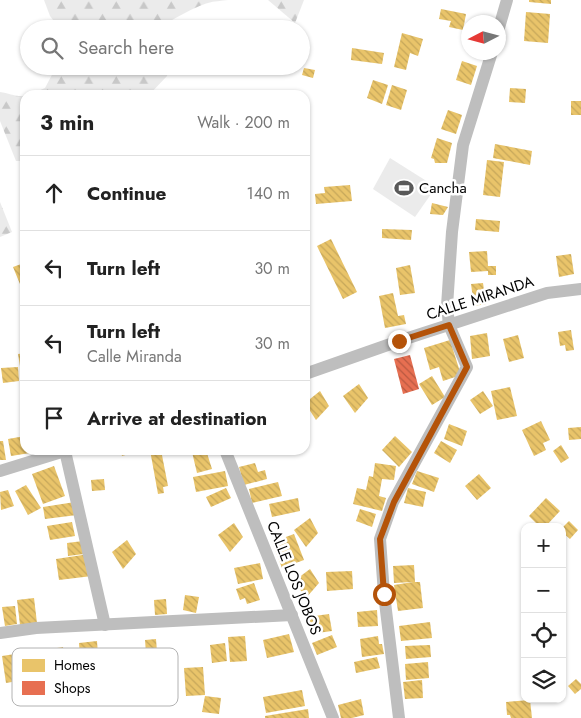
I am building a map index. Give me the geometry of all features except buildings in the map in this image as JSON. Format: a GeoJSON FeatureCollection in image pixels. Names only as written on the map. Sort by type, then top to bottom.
{"type":"FeatureCollection","features":[{"type":"Feature","properties":{"kind":"street"},"geometry":{"type":"LineString","coordinates":[[503,15],[507,0]]}},
{"type":"Feature","properties":{"kind":"street"},"geometry":{"type":"LineString","coordinates":[[399,718],[384,594],[380,539],[394,502],[467,367],[449,325],[447,306],[452,232],[463,145],[490,60]]}},
{"type":"Feature","properties":{"kind":"street","name":"CALLE MIRANDA"},"geometry":{"type":"LineString","coordinates":[[310,372],[547,294],[581,289]]}},
{"type":"Feature","properties":{"kind":"street"},"geometry":{"type":"LineString","coordinates":[[0,470],[50,455]]}},
{"type":"Feature","properties":{"kind":"street"},"geometry":{"type":"LineString","coordinates":[[67,455],[105,625]]}},
{"type":"Feature","properties":{"kind":"street","name":"CALLE LOS JOBOS"},"geometry":{"type":"LineString","coordinates":[[227,455],[333,718]]}},
{"type":"Feature","properties":{"kind":"street"},"geometry":{"type":"LineString","coordinates":[[0,633],[36,628],[292,616]]}},
{"type":"Feature","properties":{"kind":"green space"},"geometry":{"type":"Polygon","coordinates":[[[44,0],[228,0],[210,2],[172,20],[53,20],[44,0]]]}},
{"type":"Feature","properties":{"kind":"green space"},"geometry":{"type":"Polygon","coordinates":[[[268,0],[304,0],[296,20],[291,20],[268,0]]]}},
{"type":"Feature","properties":{"kind":"green space"},"geometry":{"type":"Polygon","coordinates":[[[52,75],[167,75],[154,90],[40,90],[45,88],[52,75]]]}},
{"type":"Feature","properties":{"kind":"green space"},"geometry":{"type":"Polygon","coordinates":[[[0,92],[20,96],[20,161],[16,161],[0,121],[0,92]]]}},
{"type":"Feature","properties":{"kind":"green space","name":"Cancha"},"geometry":{"type":"Polygon","coordinates":[[[390,158],[436,187],[415,217],[373,189],[390,158]]]}},
{"type":"Feature","properties":{"kind":"green space"},"geometry":{"type":"Polygon","coordinates":[[[0,202],[12,232],[0,237],[0,202]]]}},
{"type":"Feature","properties":{"kind":"place","name":"Cancha"},"geometry":{"type":"Point","coordinates":[404,188]}},
{"type":"Feature","properties":{"kind":"route"},"geometry":{"type":"LineString","coordinates":[[384,594],[380,539],[394,502],[467,367],[449,325],[399,341]]}}]}
